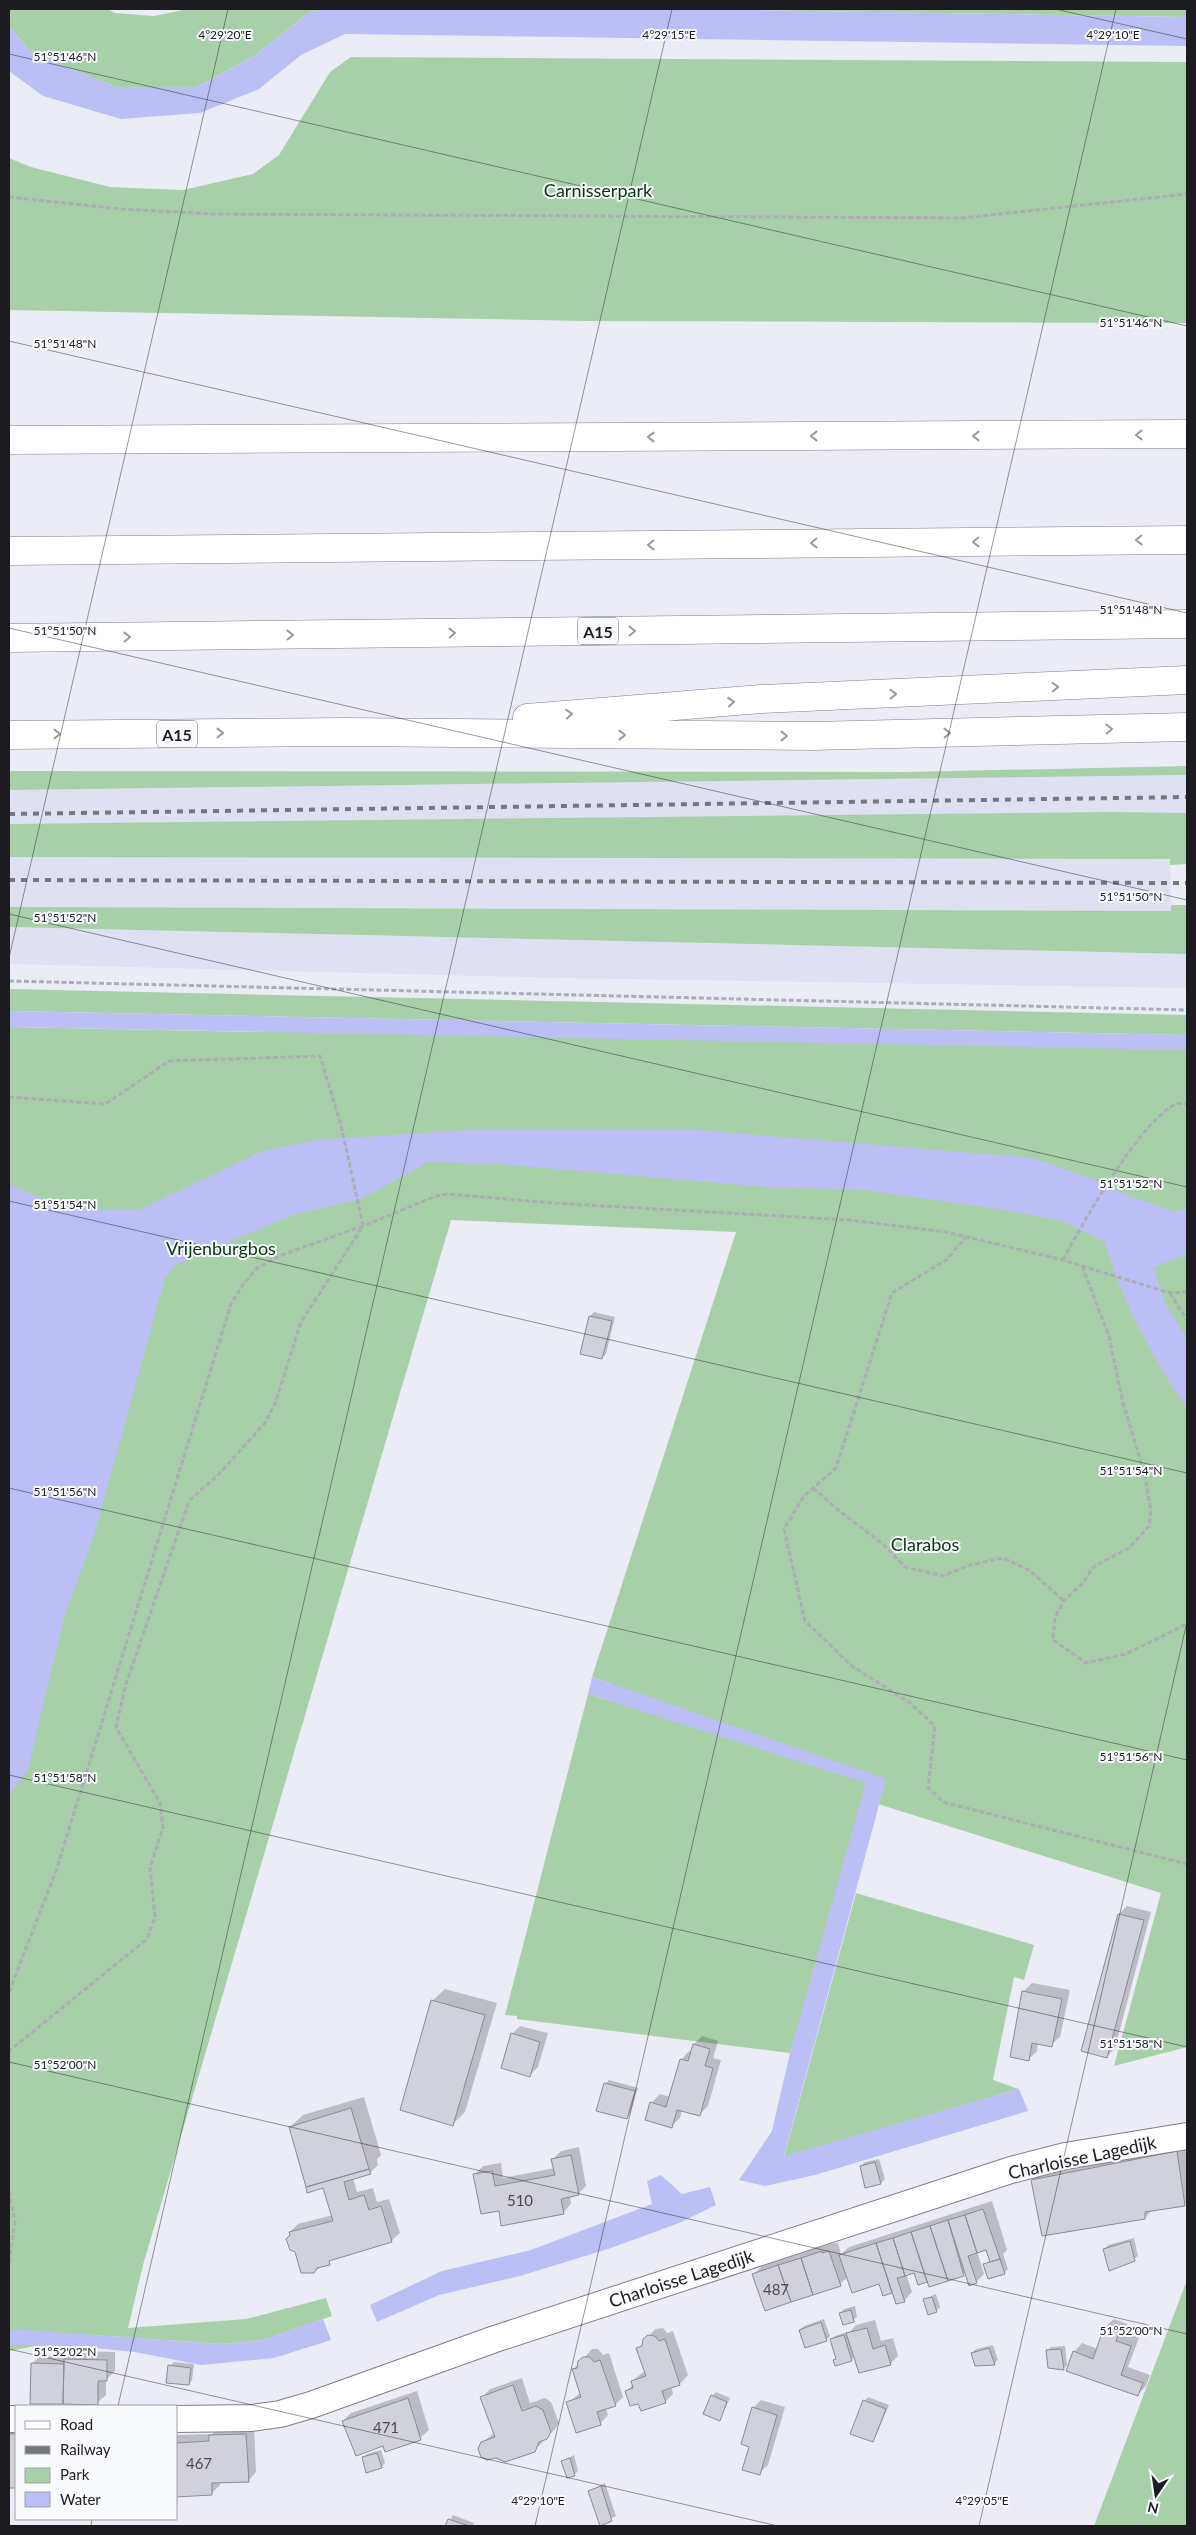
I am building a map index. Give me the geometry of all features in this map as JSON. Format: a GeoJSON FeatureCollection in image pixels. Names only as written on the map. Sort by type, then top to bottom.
{"type":"FeatureCollection","features":[{"type":"Feature","properties":{"kind":"highway"},"geometry":{"type":"LineString","coordinates":[[9,440],[1187,434]]}},
{"type":"Feature","properties":{"kind":"highway"},"geometry":{"type":"LineString","coordinates":[[9,551],[1187,540]]}},
{"type":"Feature","properties":{"kind":"highway","name":"A15"},"geometry":{"type":"LineString","coordinates":[[9,638],[1187,624]]}},
{"type":"Feature","properties":{"kind":"highway","name":"A15"},"geometry":{"type":"LineString","coordinates":[[346,732],[761,699],[1187,680]]}},
{"type":"Feature","properties":{"kind":"highway","name":"A15"},"geometry":{"type":"LineString","coordinates":[[9,735],[346,732],[812,736],[1187,727]]}},
{"type":"Feature","properties":{"kind":"street","name":"Charloisse Lagedijk"},"geometry":{"type":"LineString","coordinates":[[178,2420],[252,2418],[280,2414],[376,2383],[495,2339],[1011,2170],[1065,2156],[1187,2136]]}},
{"type":"Feature","properties":{"kind":"path"},"geometry":{"type":"LineString","coordinates":[[9,197],[121,209],[214,214],[962,218],[1187,194]]}},
{"type":"Feature","properties":{"kind":"path"},"geometry":{"type":"LineString","coordinates":[[9,981],[1187,1010]]}},
{"type":"Feature","properties":{"kind":"path"},"geometry":{"type":"LineString","coordinates":[[9,1097],[105,1104],[169,1061],[320,1056],[341,1125],[363,1226],[300,1322],[275,1404],[266,1423],[219,1474],[189,1502],[126,1684],[116,1727],[160,1803],[163,1827],[150,1868],[155,1917],[147,1939],[9,2051]]}},
{"type":"Feature","properties":{"kind":"path"},"geometry":{"type":"LineString","coordinates":[[1063,1260],[1118,1168],[1152,1124],[1177,1104],[1187,1104]]}},
{"type":"Feature","properties":{"kind":"path"},"geometry":{"type":"LineString","coordinates":[[9,1992],[59,1862],[231,1304],[242,1286],[256,1269],[279,1256],[363,1226],[436,1196],[447,1194],[553,1203],[849,1220],[967,1236],[1063,1260],[1170,1293],[1187,1292]]}},
{"type":"Feature","properties":{"kind":"path"},"geometry":{"type":"LineString","coordinates":[[967,1236],[946,1260],[892,1293],[836,1468],[804,1496],[784,1530],[805,1621],[852,1666],[910,1702],[935,1726],[928,1787],[943,1802],[1187,1864]]}},
{"type":"Feature","properties":{"kind":"path"},"geometry":{"type":"LineString","coordinates":[[1082,1266],[1109,1336],[1122,1399],[1146,1476],[1151,1511],[1148,1526],[1129,1548],[1093,1567],[1083,1583],[1064,1601],[1055,1617],[1053,1640],[1086,1663],[1126,1654],[1187,1624]]}},
{"type":"Feature","properties":{"kind":"path"},"geometry":{"type":"LineString","coordinates":[[1170,1293],[1187,1320]]}},
{"type":"Feature","properties":{"kind":"path"},"geometry":{"type":"LineString","coordinates":[[813,1488],[838,1510],[883,1544],[906,1567],[943,1576],[970,1565],[1003,1558],[1029,1570],[1064,1601]]}},
{"type":"Feature","properties":{"kind":"path"},"geometry":{"type":"LineString","coordinates":[[9,2190],[15,2221],[9,2265]]}},
{"type":"Feature","properties":{"kind":"shaded area"},"geometry":{"type":"Polygon","coordinates":[[[1187,775],[1187,813],[9,824],[9,790],[1187,775]]]}},
{"type":"Feature","properties":{"kind":"shaded area"},"geometry":{"type":"Polygon","coordinates":[[[9,857],[1170,859],[1171,911],[9,907],[9,857]]]}},
{"type":"Feature","properties":{"kind":"shaded area"},"geometry":{"type":"Polygon","coordinates":[[[9,927],[1187,954],[1187,988],[564,978],[9,964],[9,927]]]}},
{"type":"Feature","properties":{"kind":"green space"},"geometry":{"type":"Polygon","coordinates":[[[9,9],[107,9],[115,13],[154,16],[188,9],[328,9],[309,12],[256,55],[197,87],[115,87],[30,52],[9,25],[9,9]]]}},
{"type":"Feature","properties":{"kind":"green space"},"geometry":{"type":"Polygon","coordinates":[[[687,9],[1187,9],[1187,17],[687,9]]]}},
{"type":"Feature","properties":{"kind":"green space","name":"Carnisserpark"},"geometry":{"type":"Polygon","coordinates":[[[351,57],[1187,62],[1187,323],[588,321],[9,310],[9,158],[31,167],[110,187],[183,190],[253,174],[279,155],[330,72],[351,57]]]}},
{"type":"Feature","properties":{"kind":"green space"},"geometry":{"type":"Polygon","coordinates":[[[1187,766],[1187,775],[9,790],[9,771],[907,772],[1187,766]]]}},
{"type":"Feature","properties":{"kind":"green space"},"geometry":{"type":"Polygon","coordinates":[[[1113,812],[1187,813],[1187,864],[1170,865],[1170,859],[9,857],[9,824],[1113,812]]]}},
{"type":"Feature","properties":{"kind":"green space"},"geometry":{"type":"Polygon","coordinates":[[[1171,905],[1187,905],[1187,954],[9,927],[9,907],[1171,911],[1171,905]]]}},
{"type":"Feature","properties":{"kind":"green space"},"geometry":{"type":"Polygon","coordinates":[[[9,989],[1187,1015],[1187,1035],[9,1011],[9,989]]]}},
{"type":"Feature","properties":{"kind":"green space"},"geometry":{"type":"Polygon","coordinates":[[[9,1027],[260,1032],[473,1027],[794,1042],[1187,1040],[1187,2047],[1114,2066],[1161,1893],[875,1803],[790,2053],[517,2019],[517,2016],[505,2015],[588,1694],[607,1700],[612,1684],[592,1677],[736,1232],[451,1220],[143,2265],[128,2328],[246,2319],[326,2298],[332,2316],[263,2340],[222,2344],[93,2335],[9,2351],[9,1027]]]}},
{"type":"Feature","properties":{"kind":"green space"},"geometry":{"type":"Polygon","coordinates":[[[856,1893],[1034,1945],[1024,1980],[1014,1977],[993,2080],[1019,2089],[784,2157],[856,1893]]]}},
{"type":"Feature","properties":{"kind":"green space"},"geometry":{"type":"Polygon","coordinates":[[[1187,2280],[1187,2526],[1094,2526],[1187,2280]]]}},
{"type":"Feature","properties":{"kind":"water"},"geometry":{"type":"Polygon","coordinates":[[[328,9],[687,9],[1187,17],[1187,46],[345,34],[301,55],[259,89],[200,113],[121,119],[43,96],[9,71],[9,25],[30,52],[115,87],[197,87],[256,55],[309,12],[328,9]]]}},
{"type":"Feature","properties":{"kind":"water"},"geometry":{"type":"Polygon","coordinates":[[[9,1011],[1187,1035],[1187,1050],[9,1027],[9,1011]]]}},
{"type":"Feature","properties":{"kind":"water"},"geometry":{"type":"Polygon","coordinates":[[[469,1130],[696,1130],[1033,1158],[1175,1212],[1187,1207],[1187,1254],[1154,1267],[1164,1301],[1187,1339],[1187,1409],[1162,1370],[1139,1328],[1120,1286],[1105,1242],[1063,1221],[1004,1210],[865,1190],[767,1187],[498,1164],[428,1162],[361,1199],[295,1214],[175,1265],[165,1278],[94,1535],[64,1617],[28,1769],[9,1796],[9,1184],[65,1209],[139,1210],[262,1151],[317,1140],[469,1130]]]}},
{"type":"Feature","properties":{"kind":"water"},"geometry":{"type":"Polygon","coordinates":[[[592,1677],[886,1779],[784,2156],[1019,2089],[1028,2111],[815,2175],[765,2186],[739,2180],[772,2131],[790,2053],[866,1783],[588,1694],[592,1677]]]}},
{"type":"Feature","properties":{"kind":"water"},"geometry":{"type":"Polygon","coordinates":[[[661,2175],[682,2194],[710,2187],[716,2205],[679,2223],[611,2248],[520,2276],[439,2295],[377,2322],[370,2305],[442,2271],[531,2250],[652,2204],[647,2181],[661,2175]]]}},
{"type":"Feature","properties":{"kind":"water"},"geometry":{"type":"Polygon","coordinates":[[[323,2319],[331,2340],[274,2358],[201,2365],[135,2352],[85,2347],[9,2345],[9,2329],[222,2344],[263,2340],[323,2319]]]}},
{"type":"Feature","properties":{"kind":"building"},"geometry":{"type":"Polygon","coordinates":[[[589,1316],[612,1321],[602,1359],[580,1354],[589,1316]]]}},
{"type":"Feature","properties":{"kind":"building"},"geometry":{"type":"Polygon","coordinates":[[[1118,1914],[1144,1920],[1107,2058],[1081,2051],[1118,1914]]]}},
{"type":"Feature","properties":{"kind":"building"},"geometry":{"type":"Polygon","coordinates":[[[1022,1991],[1062,1999],[1052,2047],[1032,2043],[1029,2061],[1010,2057],[1022,1991]]]}},
{"type":"Feature","properties":{"kind":"building"},"geometry":{"type":"Polygon","coordinates":[[[431,2000],[485,2015],[453,2126],[400,2110],[431,2000]]]}},
{"type":"Feature","properties":{"kind":"building"},"geometry":{"type":"Polygon","coordinates":[[[511,2033],[540,2042],[530,2077],[501,2068],[511,2033]]]}},
{"type":"Feature","properties":{"kind":"building"},"geometry":{"type":"Polygon","coordinates":[[[693,2044],[710,2049],[705,2066],[713,2068],[700,2116],[677,2110],[672,2128],[645,2120],[650,2102],[666,2107],[680,2059],[688,2061],[693,2044]]]}},
{"type":"Feature","properties":{"kind":"building"},"geometry":{"type":"Polygon","coordinates":[[[604,2083],[635,2091],[627,2119],[596,2111],[604,2083]]]}},
{"type":"Feature","properties":{"kind":"building"},"geometry":{"type":"Polygon","coordinates":[[[351,2108],[369,2169],[306,2187],[289,2127],[351,2108]]]}},
{"type":"Feature","properties":{"kind":"building"},"geometry":{"type":"Polygon","coordinates":[[[1177,2151],[1185,2206],[1145,2212],[1145,2219],[1042,2236],[1031,2180],[1177,2151]]]}},
{"type":"Feature","properties":{"kind":"building"},"geometry":{"type":"Polygon","coordinates":[[[571,2155],[579,2195],[561,2199],[564,2214],[501,2226],[499,2211],[481,2214],[473,2174],[492,2171],[495,2186],[555,2175],[551,2159],[571,2155]]]}},
{"type":"Feature","properties":{"kind":"building"},"geometry":{"type":"Polygon","coordinates":[[[875,2162],[881,2184],[865,2188],[860,2166],[875,2162]]]}},
{"type":"Feature","properties":{"kind":"building"},"geometry":{"type":"Polygon","coordinates":[[[369,2169],[371,2174],[344,2182],[349,2200],[364,2195],[369,2210],[381,2206],[392,2242],[329,2261],[330,2265],[317,2268],[314,2273],[301,2273],[295,2252],[290,2250],[286,2239],[290,2235],[289,2232],[333,2221],[323,2188],[307,2193],[306,2187],[369,2169]]]}},
{"type":"Feature","properties":{"kind":"building"},"geometry":{"type":"Polygon","coordinates":[[[983,2209],[1000,2259],[990,2262],[986,2250],[977,2253],[965,2215],[983,2209]]]}},
{"type":"Feature","properties":{"kind":"building"},"geometry":{"type":"Polygon","coordinates":[[[965,2215],[977,2253],[968,2256],[977,2283],[969,2286],[948,2220],[965,2215]]]}},
{"type":"Feature","properties":{"kind":"building"},"geometry":{"type":"Polygon","coordinates":[[[948,2220],[964,2276],[948,2281],[930,2226],[948,2220]]]}},
{"type":"Feature","properties":{"kind":"building"},"geometry":{"type":"Polygon","coordinates":[[[930,2226],[948,2281],[929,2287],[911,2232],[930,2226]]]}},
{"type":"Feature","properties":{"kind":"building"},"geometry":{"type":"Polygon","coordinates":[[[911,2232],[927,2282],[918,2285],[914,2273],[905,2276],[893,2238],[911,2232]]]}},
{"type":"Feature","properties":{"kind":"building"},"geometry":{"type":"Polygon","coordinates":[[[893,2238],[905,2276],[897,2278],[905,2302],[896,2304],[876,2243],[893,2238]]]}},
{"type":"Feature","properties":{"kind":"building"},"geometry":{"type":"Polygon","coordinates":[[[1130,2241],[1135,2261],[1109,2271],[1103,2249],[1130,2241]]]}},
{"type":"Feature","properties":{"kind":"building"},"geometry":{"type":"Polygon","coordinates":[[[876,2243],[892,2293],[883,2296],[879,2284],[852,2293],[839,2255],[876,2243]]]}},
{"type":"Feature","properties":{"kind":"building"},"geometry":{"type":"Polygon","coordinates":[[[822,2251],[822,2253],[829,2251],[841,2286],[813,2295],[801,2258],[822,2251]]]}},
{"type":"Feature","properties":{"kind":"building"},"geometry":{"type":"Polygon","coordinates":[[[801,2258],[813,2295],[791,2302],[778,2265],[801,2258]]]}},
{"type":"Feature","properties":{"kind":"building"},"geometry":{"type":"Polygon","coordinates":[[[1000,2259],[1005,2274],[988,2279],[983,2264],[1000,2259]]]}},
{"type":"Feature","properties":{"kind":"building"},"geometry":{"type":"Polygon","coordinates":[[[778,2265],[791,2302],[765,2311],[752,2274],[778,2265]]]}},
{"type":"Feature","properties":{"kind":"building"},"geometry":{"type":"Polygon","coordinates":[[[932,2297],[937,2312],[928,2315],[923,2299],[932,2297]]]}},
{"type":"Feature","properties":{"kind":"building"},"geometry":{"type":"Polygon","coordinates":[[[851,2310],[854,2322],[843,2325],[839,2313],[851,2310]]]}},
{"type":"Feature","properties":{"kind":"building"},"geometry":{"type":"Polygon","coordinates":[[[821,2322],[827,2341],[805,2348],[799,2330],[821,2322]]]}},
{"type":"Feature","properties":{"kind":"building"},"geometry":{"type":"Polygon","coordinates":[[[1104,2327],[1119,2332],[1116,2341],[1131,2346],[1121,2375],[1143,2383],[1138,2396],[1066,2371],[1073,2351],[1093,2359],[1104,2327]]]}},
{"type":"Feature","properties":{"kind":"building"},"geometry":{"type":"Polygon","coordinates":[[[867,2328],[873,2349],[885,2345],[891,2365],[859,2373],[846,2333],[867,2328]]]}},
{"type":"Feature","properties":{"kind":"building"},"geometry":{"type":"Polygon","coordinates":[[[648,2335],[655,2336],[659,2341],[665,2339],[680,2385],[662,2391],[666,2403],[641,2411],[638,2404],[630,2406],[625,2391],[633,2388],[631,2381],[646,2376],[636,2348],[642,2346],[643,2339],[648,2335]]]}},
{"type":"Feature","properties":{"kind":"building"},"geometry":{"type":"Polygon","coordinates":[[[844,2335],[852,2361],[835,2366],[833,2360],[836,2359],[830,2339],[844,2335]]]}},
{"type":"Feature","properties":{"kind":"building"},"geometry":{"type":"Polygon","coordinates":[[[989,2348],[995,2365],[975,2366],[971,2353],[989,2348]]]}},
{"type":"Feature","properties":{"kind":"building"},"geometry":{"type":"Polygon","coordinates":[[[1061,2349],[1064,2370],[1048,2368],[1046,2350],[1061,2349]]]}},
{"type":"Feature","properties":{"kind":"building"},"geometry":{"type":"Polygon","coordinates":[[[583,2357],[590,2357],[594,2362],[600,2360],[616,2406],[597,2412],[601,2425],[576,2433],[566,2402],[581,2397],[572,2369],[577,2368],[578,2361],[583,2357]]]}},
{"type":"Feature","properties":{"kind":"building"},"geometry":{"type":"Polygon","coordinates":[[[64,2359],[107,2360],[107,2381],[98,2381],[98,2405],[63,2404],[64,2359]]]}},
{"type":"Feature","properties":{"kind":"building"},"geometry":{"type":"Polygon","coordinates":[[[31,2363],[64,2364],[63,2404],[30,2404],[31,2363]]]}},
{"type":"Feature","properties":{"kind":"building"},"geometry":{"type":"Polygon","coordinates":[[[168,2365],[191,2368],[189,2385],[166,2383],[168,2365]]]}},
{"type":"Feature","properties":{"kind":"building"},"geometry":{"type":"Polygon","coordinates":[[[513,2385],[522,2411],[536,2406],[543,2410],[551,2432],[547,2439],[539,2442],[535,2452],[505,2462],[496,2458],[487,2460],[481,2457],[478,2449],[481,2442],[495,2437],[480,2397],[513,2385]]]}},
{"type":"Feature","properties":{"kind":"building"},"geometry":{"type":"Polygon","coordinates":[[[711,2395],[727,2402],[720,2421],[703,2414],[711,2395]]]}},
{"type":"Feature","properties":{"kind":"building"},"geometry":{"type":"Polygon","coordinates":[[[408,2398],[421,2440],[385,2452],[383,2446],[356,2456],[342,2421],[408,2398]]]}},
{"type":"Feature","properties":{"kind":"building"},"geometry":{"type":"Polygon","coordinates":[[[863,2400],[886,2409],[873,2442],[850,2434],[863,2400]]]}},
{"type":"Feature","properties":{"kind":"building"},"geometry":{"type":"Polygon","coordinates":[[[752,2407],[777,2415],[760,2475],[742,2470],[749,2447],[741,2444],[752,2407]]]}},
{"type":"Feature","properties":{"kind":"building"},"geometry":{"type":"Polygon","coordinates":[[[9,2434],[15,2434],[15,2488],[9,2488],[9,2434]]]}},
{"type":"Feature","properties":{"kind":"building"},"geometry":{"type":"Polygon","coordinates":[[[246,2434],[249,2482],[212,2483],[212,2495],[178,2497],[178,2443],[209,2441],[209,2435],[246,2434]]]}},
{"type":"Feature","properties":{"kind":"building"},"geometry":{"type":"Polygon","coordinates":[[[377,2453],[382,2468],[366,2473],[362,2457],[377,2453]]]}},
{"type":"Feature","properties":{"kind":"building"},"geometry":{"type":"Polygon","coordinates":[[[570,2458],[575,2476],[567,2478],[561,2461],[570,2458]]]}},
{"type":"Feature","properties":{"kind":"building"},"geometry":{"type":"Polygon","coordinates":[[[601,2486],[612,2521],[600,2526],[588,2491],[601,2486]]]}},
{"type":"Feature","properties":{"kind":"building"},"geometry":{"type":"Polygon","coordinates":[[[448,2519],[469,2526],[445,2526],[448,2519]]]}},
{"type":"Feature","properties":{"kind":"railway"},"geometry":{"type":"LineString","coordinates":[[9,814],[1187,797]]}},
{"type":"Feature","properties":{"kind":"railway"},"geometry":{"type":"LineString","coordinates":[[9,880],[1187,883]]}},
{"type":"Feature","properties":{"kind":"park label","name":"Vrijenburgbos"},"geometry":{"type":"Point","coordinates":[221,1248]}},
{"type":"Feature","properties":{"kind":"park label","name":"Clarabos"},"geometry":{"type":"Point","coordinates":[925,1544]}}]}
